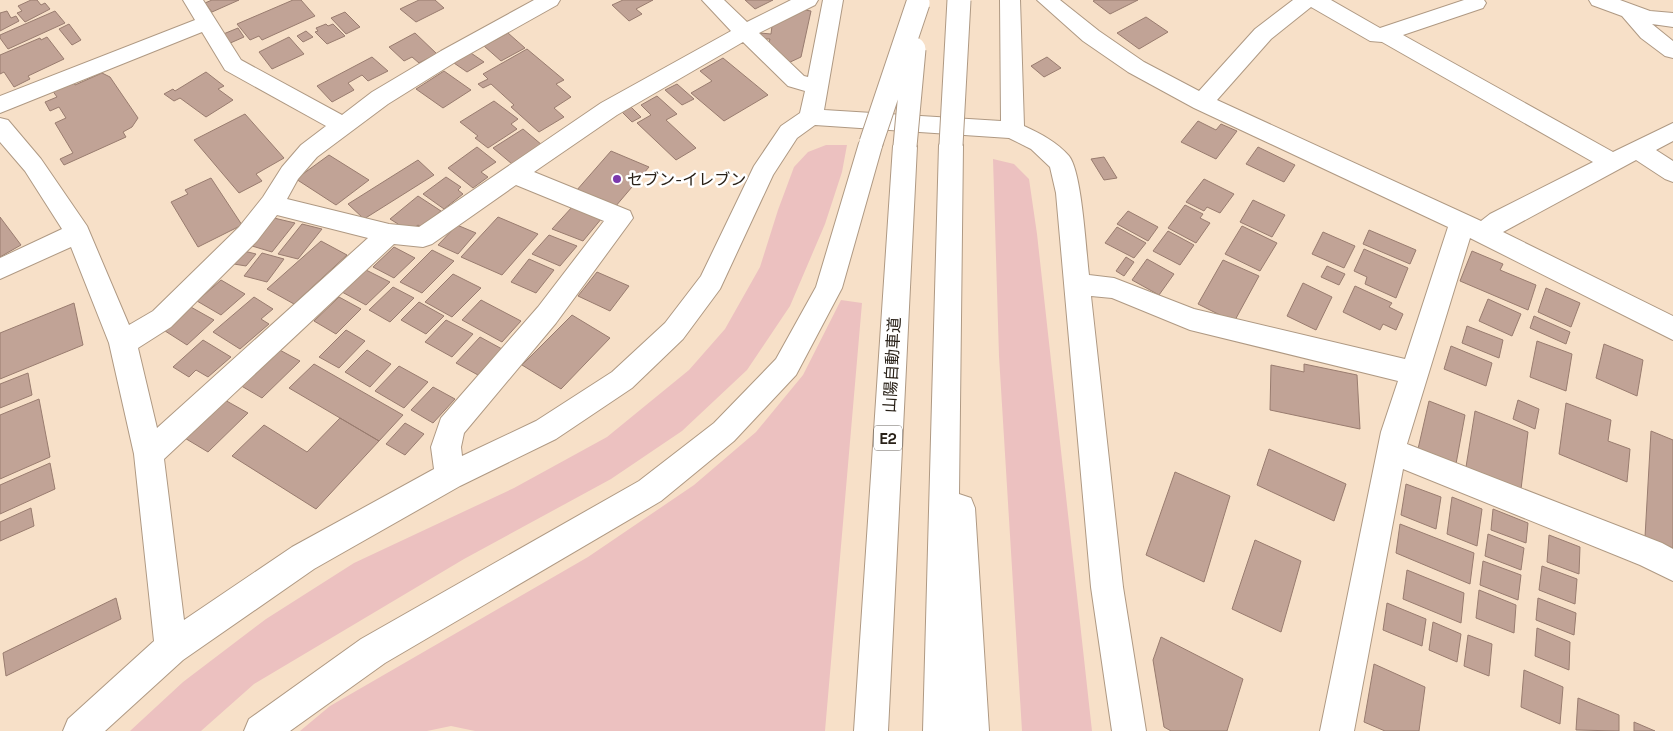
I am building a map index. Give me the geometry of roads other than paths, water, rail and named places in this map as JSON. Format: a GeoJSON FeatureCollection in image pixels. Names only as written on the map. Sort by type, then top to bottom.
{"type":"FeatureCollection","features":[{"type":"Feature","properties":{"kind":"main road"},"geometry":{"type":"LineString","coordinates":[[193,0],[233,65],[342,125]]}},
{"type":"Feature","properties":{"kind":"main road"},"geometry":{"type":"LineString","coordinates":[[123,343],[162,319],[248,234],[272,204],[290,174],[309,151],[380,98],[449,56],[550,0]]}},
{"type":"Feature","properties":{"kind":"main road"},"geometry":{"type":"LineString","coordinates":[[712,0],[796,81],[817,87]]}},
{"type":"Feature","properties":{"kind":"main road"},"geometry":{"type":"LineString","coordinates":[[272,204],[389,234],[423,237],[609,109],[745,32],[808,0]]}},
{"type":"Feature","properties":{"kind":"main road"},"geometry":{"type":"LineString","coordinates":[[811,117],[833,0]]}},
{"type":"Feature","properties":{"kind":"main road"},"geometry":{"type":"LineString","coordinates":[[940,731],[951,145],[959,0]]}},
{"type":"Feature","properties":{"kind":"main road"},"geometry":{"type":"LineString","coordinates":[[1010,0],[1013,130]]}},
{"type":"Feature","properties":{"kind":"main road"},"geometry":{"type":"LineString","coordinates":[[1047,0],[1091,36],[1136,67],[1202,102],[1473,229],[1673,329]]}},
{"type":"Feature","properties":{"kind":"main road"},"geometry":{"type":"LineString","coordinates":[[1202,102],[1263,34],[1306,0]]}},
{"type":"Feature","properties":{"kind":"main road"},"geometry":{"type":"LineString","coordinates":[[1315,0],[1378,36],[1476,3]]}},
{"type":"Feature","properties":{"kind":"main road"},"geometry":{"type":"LineString","coordinates":[[1599,0],[1647,17],[1664,13]]}},
{"type":"Feature","properties":{"kind":"main road"},"geometry":{"type":"LineString","coordinates":[[261,731],[373,651],[650,491],[724,432],[786,367],[829,288],[871,143],[918,2]]}},
{"type":"Feature","properties":{"kind":"main road","name":"山陽自動車道"},"geometry":{"type":"LineString","coordinates":[[871,731],[905,146],[918,2]]}},
{"type":"Feature","properties":{"kind":"main road"},"geometry":{"type":"LineString","coordinates":[[1629,10],[1634,19],[1649,34],[1673,51]]}},
{"type":"Feature","properties":{"kind":"main road"},"geometry":{"type":"LineString","coordinates":[[0,105],[206,23]]}},
{"type":"Feature","properties":{"kind":"main road"},"geometry":{"type":"LineString","coordinates":[[1384,34],[1612,162]]}},
{"type":"Feature","properties":{"kind":"main road"},"geometry":{"type":"LineString","coordinates":[[80,731],[171,648],[303,558],[450,476],[546,430],[622,380],[674,331],[711,282],[762,172],[789,132],[811,117],[1013,130],[1038,143],[1061,163],[1068,193],[1106,587],[1129,731]]}},
{"type":"Feature","properties":{"kind":"main road"},"geometry":{"type":"LineString","coordinates":[[0,126],[33,165],[78,232],[123,343],[149,454],[171,648]]}},
{"type":"Feature","properties":{"kind":"main road"},"geometry":{"type":"LineString","coordinates":[[1473,229],[1499,221],[1673,131]]}},
{"type":"Feature","properties":{"kind":"main road"},"geometry":{"type":"LineString","coordinates":[[1637,149],[1673,173]]}},
{"type":"Feature","properties":{"kind":"main road"},"geometry":{"type":"LineString","coordinates":[[450,476],[446,447],[451,427],[547,314],[621,218],[514,174]]}},
{"type":"Feature","properties":{"kind":"main road"},"geometry":{"type":"LineString","coordinates":[[1342,729],[1395,432],[1414,373],[1473,229]]}},
{"type":"Feature","properties":{"kind":"main road"},"geometry":{"type":"LineString","coordinates":[[0,269],[78,232]]}},
{"type":"Feature","properties":{"kind":"main road"},"geometry":{"type":"LineString","coordinates":[[149,454],[389,234]]}},
{"type":"Feature","properties":{"kind":"main road"},"geometry":{"type":"LineString","coordinates":[[948,264],[972,731]]}},
{"type":"Feature","properties":{"kind":"main road"},"geometry":{"type":"LineString","coordinates":[[1077,284],[1114,288],[1190,319],[1414,373]]}},
{"type":"Feature","properties":{"kind":"main road"},"geometry":{"type":"LineString","coordinates":[[1392,450],[1651,554],[1673,566]]}},
{"type":"Feature","properties":{"kind":"place","name":"セブン-イレブン"},"geometry":{"type":"Point","coordinates":[617,179]}}]}
